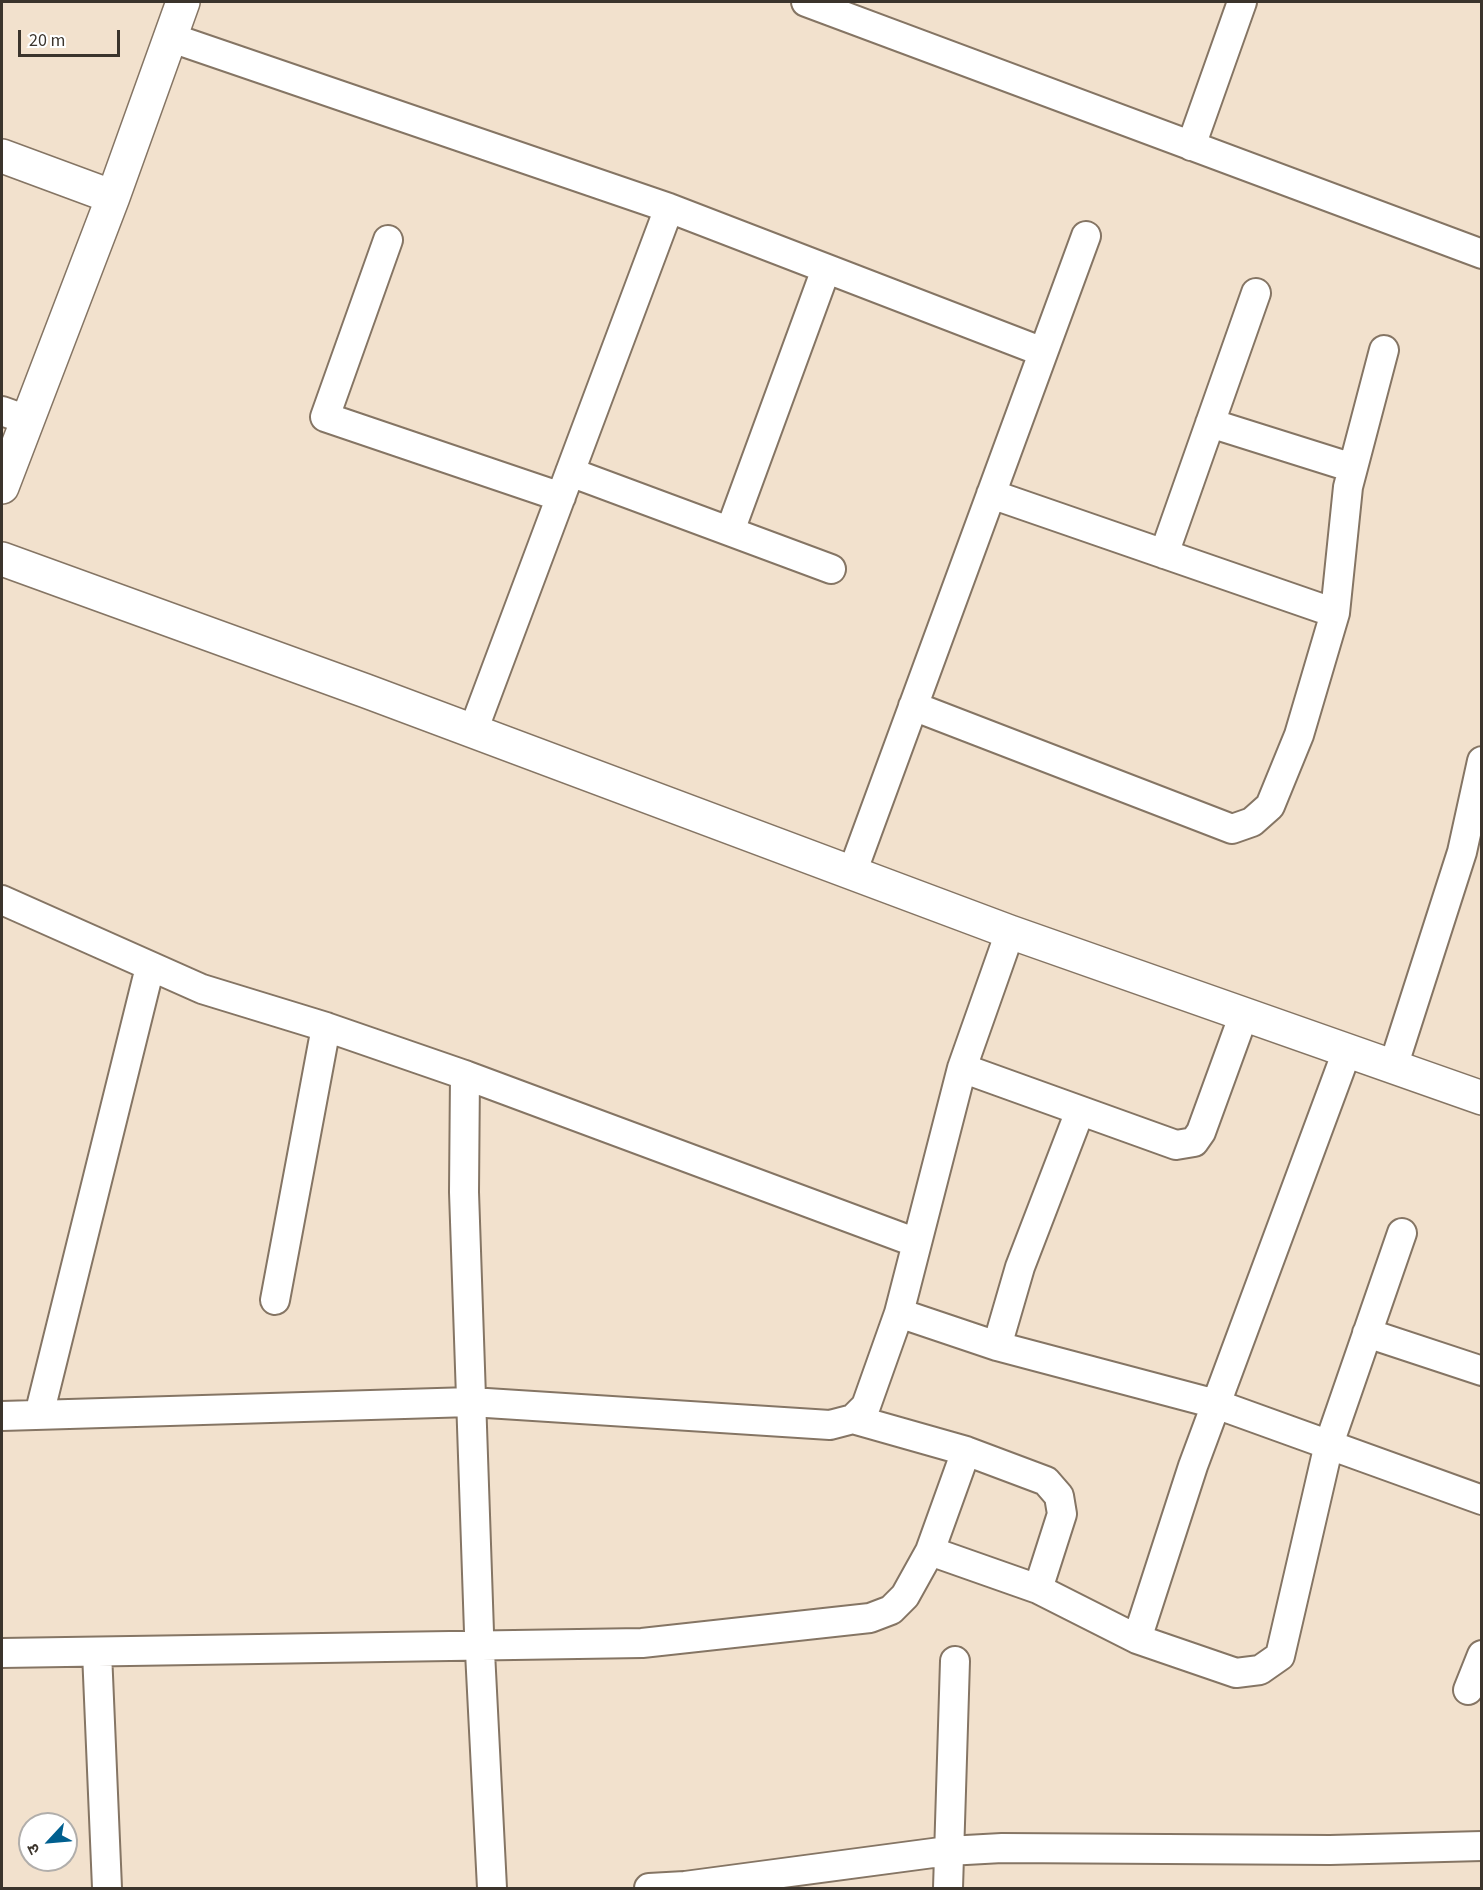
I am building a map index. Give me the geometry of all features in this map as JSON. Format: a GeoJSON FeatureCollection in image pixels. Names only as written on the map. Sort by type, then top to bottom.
{"type":"FeatureCollection","features":[{"type":"Feature","properties":{"kind":"street"},"geometry":{"type":"LineString","coordinates":[[2,487],[14,416],[112,197],[168,37],[183,2]]}},
{"type":"Feature","properties":{"kind":"street"},"geometry":{"type":"LineString","coordinates":[[806,2],[1482,254]]}},
{"type":"Feature","properties":{"kind":"street"},"geometry":{"type":"LineString","coordinates":[[1191,146],[1242,2]]}},
{"type":"Feature","properties":{"kind":"street"},"geometry":{"type":"LineString","coordinates":[[168,37],[669,208],[1043,352]]}},
{"type":"Feature","properties":{"kind":"street"},"geometry":{"type":"LineString","coordinates":[[2,156],[112,197]]}},
{"type":"Feature","properties":{"kind":"street"},"geometry":{"type":"LineString","coordinates":[[473,731],[669,208]]}},
{"type":"Feature","properties":{"kind":"street"},"geometry":{"type":"LineString","coordinates":[[852,873],[1086,236]]}},
{"type":"Feature","properties":{"kind":"street"},"geometry":{"type":"LineString","coordinates":[[388,240],[325,417],[730,531],[831,569]]}},
{"type":"Feature","properties":{"kind":"street"},"geometry":{"type":"LineString","coordinates":[[730,531],[826,269]]}},
{"type":"Feature","properties":{"kind":"street"},"geometry":{"type":"LineString","coordinates":[[1164,554],[1256,293]]}},
{"type":"Feature","properties":{"kind":"street"},"geometry":{"type":"LineString","coordinates":[[913,706],[1232,830],[1252,822],[1270,806],[1299,735],[1335,613],[1348,487],[1384,350]]}},
{"type":"Feature","properties":{"kind":"street"},"geometry":{"type":"LineString","coordinates":[[1210,423],[1353,468]]}},
{"type":"Feature","properties":{"kind":"street"},"geometry":{"type":"LineString","coordinates":[[991,494],[1335,613]]}},
{"type":"Feature","properties":{"kind":"street"},"geometry":{"type":"LineString","coordinates":[[2,559],[473,731],[1010,932],[1482,1098]]}},
{"type":"Feature","properties":{"kind":"street"},"geometry":{"type":"LineString","coordinates":[[1393,1067],[1462,852],[1482,761]]}},
{"type":"Feature","properties":{"kind":"street"},"geometry":{"type":"LineString","coordinates":[[2,900],[202,989],[326,1027],[465,1075],[917,1243]]}},
{"type":"Feature","properties":{"kind":"street"},"geometry":{"type":"LineString","coordinates":[[2,1416],[471,1402],[830,1425],[853,1419],[866,1406],[899,1312],[962,1068],[1010,932]]}},
{"type":"Feature","properties":{"kind":"street"},"geometry":{"type":"LineString","coordinates":[[39,1415],[150,967]]}},
{"type":"Feature","properties":{"kind":"street"},"geometry":{"type":"LineString","coordinates":[[962,1068],[1176,1145],[1194,1142],[1201,1132],[1244,1014]]}},
{"type":"Feature","properties":{"kind":"street"},"geometry":{"type":"LineString","coordinates":[[275,1300],[326,1027]]}},
{"type":"Feature","properties":{"kind":"street"},"geometry":{"type":"LineString","coordinates":[[1137,1639],[1193,1466],[1347,1050]]}},
{"type":"Feature","properties":{"kind":"street"},"geometry":{"type":"LineString","coordinates":[[465,1075],[464,1192],[479,1645],[492,1888]]}},
{"type":"Feature","properties":{"kind":"street"},"geometry":{"type":"LineString","coordinates":[[997,1346],[1020,1268],[1080,1110]]}},
{"type":"Feature","properties":{"kind":"street"},"geometry":{"type":"LineString","coordinates":[[930,1551],[1038,1588],[1137,1639],[1236,1673],[1260,1670],[1280,1656],[1329,1444],[1402,1233]]}},
{"type":"Feature","properties":{"kind":"street"},"geometry":{"type":"LineString","coordinates":[[899,1312],[997,1346],[1216,1404],[1482,1500]]}},
{"type":"Feature","properties":{"kind":"street"},"geometry":{"type":"LineString","coordinates":[[1367,1333],[1482,1371]]}},
{"type":"Feature","properties":{"kind":"street"},"geometry":{"type":"LineString","coordinates":[[853,1419],[966,1451],[1046,1481],[1059,1496],[1062,1514],[1038,1588]]}},
{"type":"Feature","properties":{"kind":"street"},"geometry":{"type":"LineString","coordinates":[[2,1653],[642,1643],[870,1618],[891,1610],[905,1596],[930,1551],[966,1451]]}},
{"type":"Feature","properties":{"kind":"street"},"geometry":{"type":"LineString","coordinates":[[97,1652],[107,1888]]}},
{"type":"Feature","properties":{"kind":"street"},"geometry":{"type":"LineString","coordinates":[[1468,1690],[1482,1655]]}},
{"type":"Feature","properties":{"kind":"street"},"geometry":{"type":"LineString","coordinates":[[948,1888],[955,1662]]}},
{"type":"Feature","properties":{"kind":"street"},"geometry":{"type":"LineString","coordinates":[[649,1888],[685,1886],[948,1851],[1002,1848],[1330,1850],[1482,1846]]}}]}
